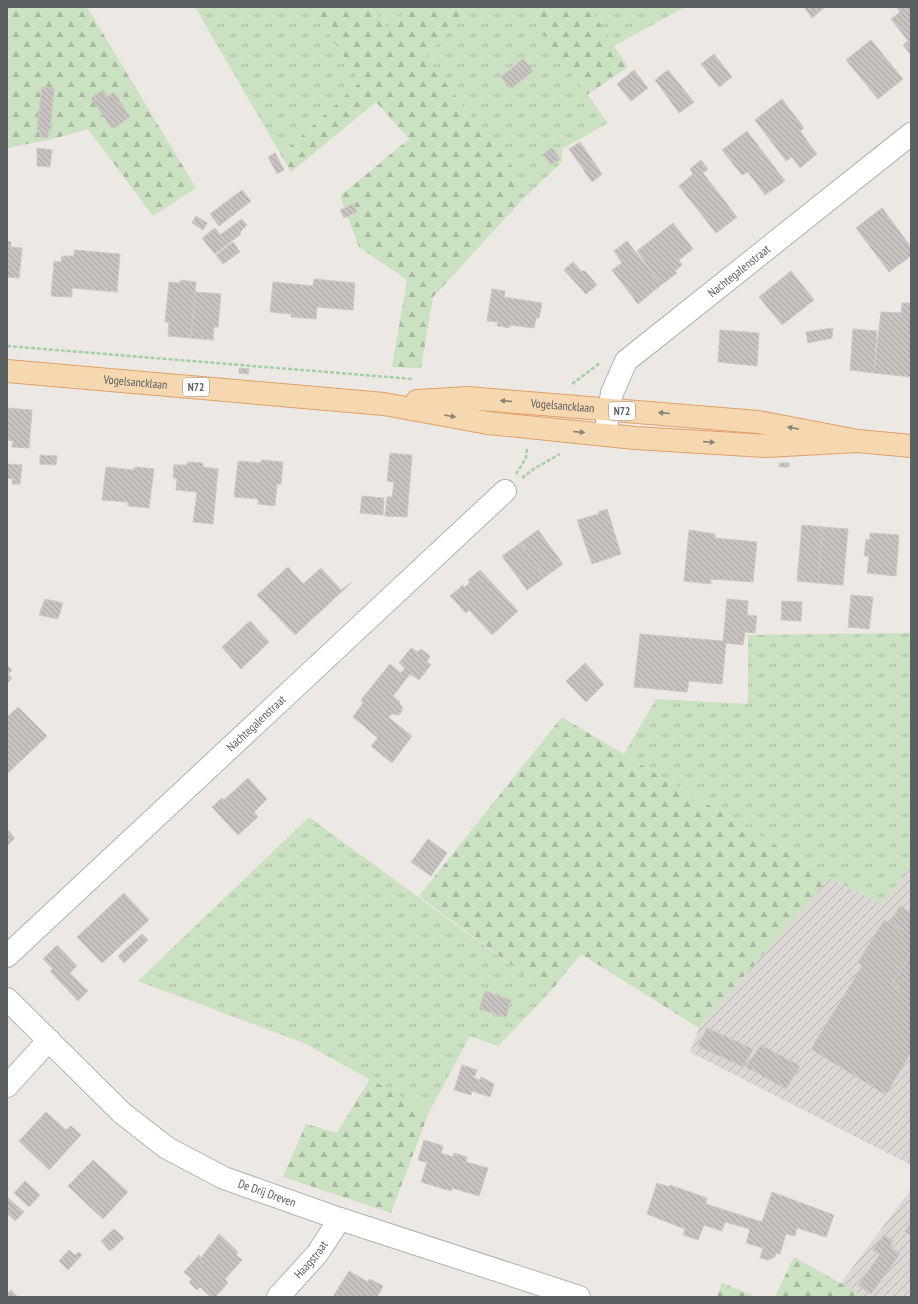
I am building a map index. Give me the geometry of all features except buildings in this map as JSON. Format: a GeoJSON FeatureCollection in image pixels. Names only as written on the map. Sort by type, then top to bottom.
{"type":"FeatureCollection","features":[{"type":"Feature","properties":{"kind":"main road","name":"Vogelsancklaan"},"geometry":{"type":"LineString","coordinates":[[7,371],[384,404],[488,422],[635,438],[766,446],[858,441]]}},
{"type":"Feature","properties":{"kind":"main road","name":"Vogelsancklaan"},"geometry":{"type":"LineString","coordinates":[[384,404],[468,398],[758,422],[858,441],[911,446]]}},
{"type":"Feature","properties":{"kind":"street","name":"Nachtegalenstraat"},"geometry":{"type":"LineString","coordinates":[[606,434],[608,410],[612,393],[626,361],[911,134]]}},
{"type":"Feature","properties":{"kind":"street","name":"Nachtegalenstraat"},"geometry":{"type":"LineString","coordinates":[[7,956],[505,491]]}},
{"type":"Feature","properties":{"kind":"street","name":"De Drij Dreven"},"geometry":{"type":"LineString","coordinates":[[7,999],[122,1113],[167,1148],[224,1178],[340,1219],[579,1297]]}},
{"type":"Feature","properties":{"kind":"street"},"geometry":{"type":"LineString","coordinates":[[7,1086],[50,1040]]}},
{"type":"Feature","properties":{"kind":"street","name":"Haagstraat"},"geometry":{"type":"LineString","coordinates":[[278,1297],[317,1254],[340,1219]]}},
{"type":"Feature","properties":{"kind":"path"},"geometry":{"type":"LineString","coordinates":[[7,346],[416,379]]}},
{"type":"Feature","properties":{"kind":"path"},"geometry":{"type":"LineString","coordinates":[[505,491],[526,458],[527,446],[523,443]]}},
{"type":"Feature","properties":{"kind":"path"},"geometry":{"type":"LineString","coordinates":[[505,491],[536,468],[564,452]]}},
{"type":"Feature","properties":{"kind":"shaded area"},"geometry":{"type":"Polygon","coordinates":[[[911,867],[911,1165],[690,1052],[699,1028],[830,878],[881,904],[911,867]]]}},
{"type":"Feature","properties":{"kind":"shaded area"},"geometry":{"type":"Polygon","coordinates":[[[911,1189],[911,1297],[865,1297],[840,1284],[911,1189]]]}},
{"type":"Feature","properties":{"kind":"green space"},"geometry":{"type":"Polygon","coordinates":[[[7,7],[87,7],[196,188],[153,216],[88,129],[53,139],[7,148],[7,7]]]}},
{"type":"Feature","properties":{"kind":"green space"},"geometry":{"type":"Polygon","coordinates":[[[195,7],[314,7],[360,82],[281,155],[195,7]]]}},
{"type":"Feature","properties":{"kind":"green space"},"geometry":{"type":"Polygon","coordinates":[[[312,7],[373,7],[386,28],[410,7],[472,7],[425,57],[516,173],[522,200],[433,297],[421,368],[392,367],[407,280],[359,247],[340,196],[409,139],[376,102],[291,172],[281,155],[360,82],[312,7]]]}},
{"type":"Feature","properties":{"kind":"green space"},"geometry":{"type":"Polygon","coordinates":[[[327,7],[417,7],[425,57],[472,7],[524,7],[608,123],[562,149],[562,162],[522,200],[516,173],[327,7]]]}},
{"type":"Feature","properties":{"kind":"green space"},"geometry":{"type":"Polygon","coordinates":[[[524,7],[589,7],[628,67],[587,95],[524,7]]]}},
{"type":"Feature","properties":{"kind":"green space"},"geometry":{"type":"Polygon","coordinates":[[[589,7],[685,7],[614,46],[589,7]]]}},
{"type":"Feature","properties":{"kind":"green space"},"geometry":{"type":"Polygon","coordinates":[[[911,633],[911,867],[881,904],[830,878],[624,754],[656,699],[748,704],[748,635],[911,633]]]}},
{"type":"Feature","properties":{"kind":"green space"},"geometry":{"type":"Polygon","coordinates":[[[562,717],[830,878],[699,1028],[581,954],[549,993],[419,896],[562,717]]]}},
{"type":"Feature","properties":{"kind":"green space"},"geometry":{"type":"Polygon","coordinates":[[[309,817],[549,993],[498,1046],[470,1036],[429,1112],[304,1043],[138,981],[309,817]]]}},
{"type":"Feature","properties":{"kind":"green space"},"geometry":{"type":"Polygon","coordinates":[[[370,1079],[429,1112],[391,1213],[283,1177],[306,1124],[337,1133],[370,1079]]]}},
{"type":"Feature","properties":{"kind":"green space"},"geometry":{"type":"Polygon","coordinates":[[[794,1257],[865,1297],[775,1297],[794,1257]]]}},
{"type":"Feature","properties":{"kind":"green space"},"geometry":{"type":"Polygon","coordinates":[[[722,1283],[756,1297],[717,1297],[722,1283]]]}}]}
